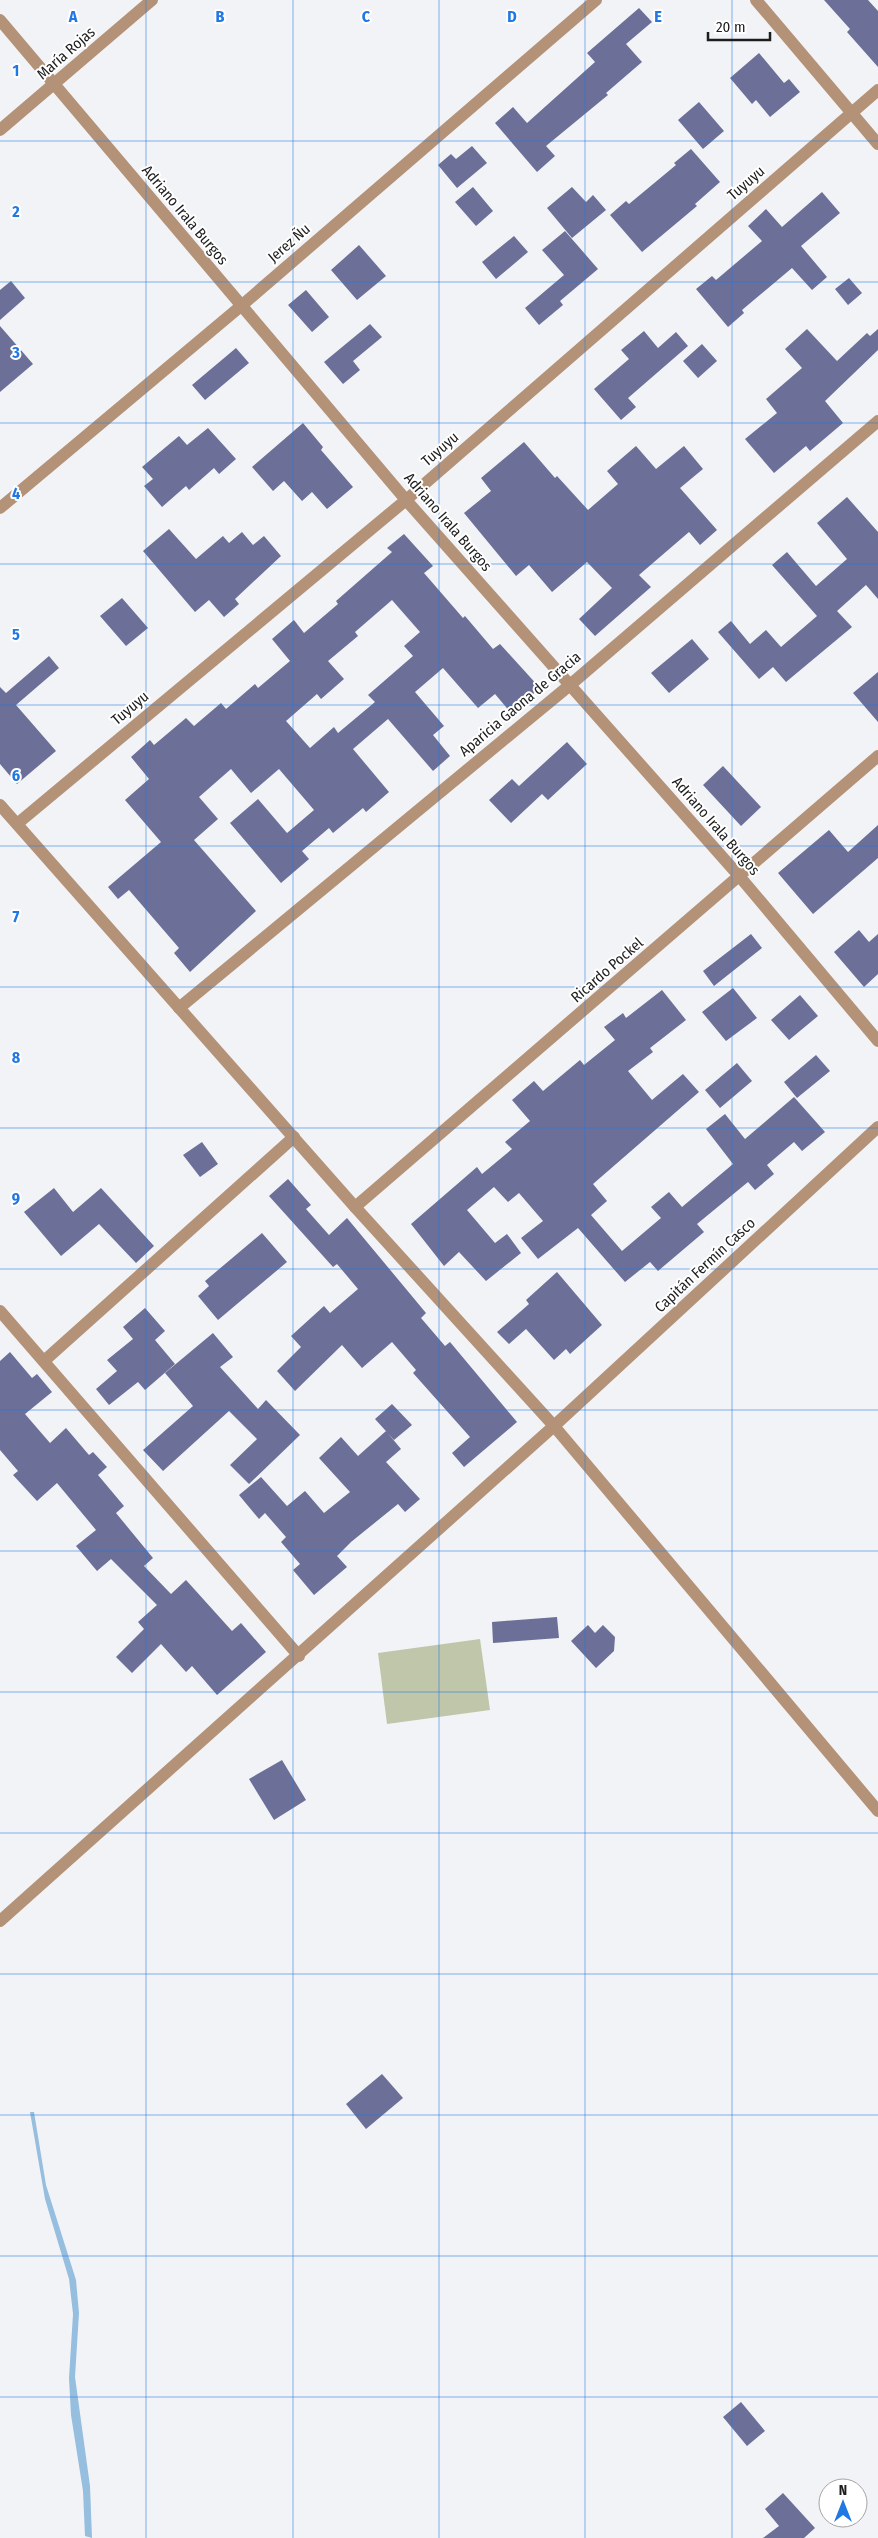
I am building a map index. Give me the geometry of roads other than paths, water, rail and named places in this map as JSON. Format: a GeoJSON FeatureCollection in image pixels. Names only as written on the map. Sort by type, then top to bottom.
{"type":"FeatureCollection","features":[{"type":"Feature","properties":{"kind":"street","name":"María Rojas"},"geometry":{"type":"LineString","coordinates":[[0,130],[152,0]]}},
{"type":"Feature","properties":{"kind":"street","name":"Jerez Ñu"},"geometry":{"type":"LineString","coordinates":[[0,508],[241,306],[596,0]]}},
{"type":"Feature","properties":{"kind":"street"},"geometry":{"type":"LineString","coordinates":[[756,0],[878,144]]}},
{"type":"Feature","properties":{"kind":"street","name":"Adriano Irala Burgos"},"geometry":{"type":"LineString","coordinates":[[0,20],[406,500],[740,877],[878,1041]]}},
{"type":"Feature","properties":{"kind":"street","name":"Tuyuyu"},"geometry":{"type":"LineString","coordinates":[[17,824],[406,500],[878,90]]}},
{"type":"Feature","properties":{"kind":"street","name":"Aparicia Gaona de Gracia"},"geometry":{"type":"LineString","coordinates":[[179,1008],[570,685],[878,421]]}},
{"type":"Feature","properties":{"kind":"street","name":"Ricardo Pockel"},"geometry":{"type":"LineString","coordinates":[[355,1207],[740,877],[878,756]]}},
{"type":"Feature","properties":{"kind":"street"},"geometry":{"type":"LineString","coordinates":[[0,805],[355,1207],[554,1426],[878,1811]]}},
{"type":"Feature","properties":{"kind":"street","name":"Capitán Fermín Casco"},"geometry":{"type":"LineString","coordinates":[[0,1921],[299,1656],[554,1426],[878,1127]]}},
{"type":"Feature","properties":{"kind":"street"},"geometry":{"type":"LineString","coordinates":[[44,1361],[294,1137]]}},
{"type":"Feature","properties":{"kind":"street"},"geometry":{"type":"LineString","coordinates":[[0,1311],[299,1656]]}},
{"type":"Feature","properties":{"kind":"water"},"geometry":{"type":"Polygon","coordinates":[[[30,2112],[34,2112],[46,2185],[76,2280],[79,2313],[75,2377],[90,2486],[92,2538],[85,2536],[83,2491],[71,2415],[69,2378],[73,2314],[69,2279],[45,2199],[30,2112]]]}}]}
